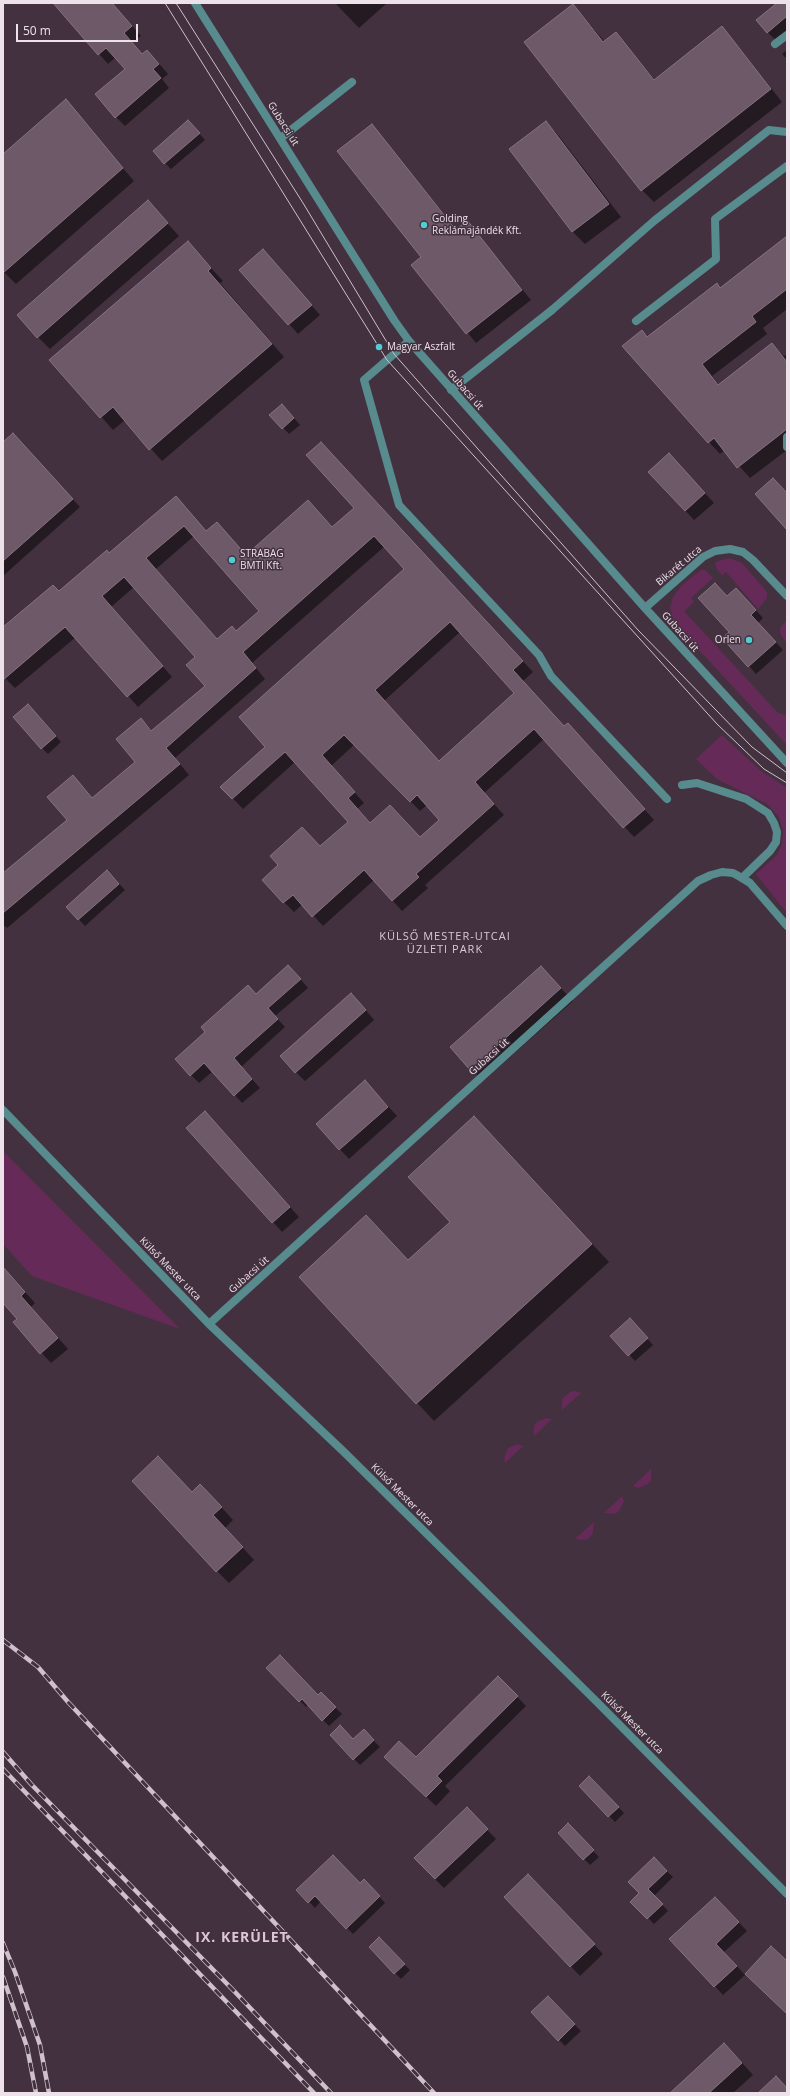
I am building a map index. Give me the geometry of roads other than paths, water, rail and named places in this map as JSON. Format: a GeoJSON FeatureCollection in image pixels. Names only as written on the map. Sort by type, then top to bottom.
{"type":"FeatureCollection","features":[{"type":"Feature","properties":{"kind":"street","name":"Gubacsi út"},"geometry":{"type":"LineString","coordinates":[[195,3],[394,320],[409,341],[645,608],[787,763]]}},
{"type":"Feature","properties":{"kind":"street"},"geometry":{"type":"LineString","coordinates":[[775,44],[787,35]]}},
{"type":"Feature","properties":{"kind":"street"},"geometry":{"type":"LineString","coordinates":[[280,138],[352,82]]}},
{"type":"Feature","properties":{"kind":"street"},"geometry":{"type":"LineString","coordinates":[[451,390],[552,310],[654,221],[769,130],[787,132]]}},
{"type":"Feature","properties":{"kind":"street"},"geometry":{"type":"LineString","coordinates":[[636,321],[716,259],[715,219],[787,166]]}},
{"type":"Feature","properties":{"kind":"street"},"geometry":{"type":"LineString","coordinates":[[409,341],[364,380],[399,504],[539,655],[551,676],[667,799]]}},
{"type":"Feature","properties":{"kind":"street"},"geometry":{"type":"LineString","coordinates":[[787,437],[787,447]]}},
{"type":"Feature","properties":{"kind":"street","name":"Bikarét utca"},"geometry":{"type":"LineString","coordinates":[[645,608],[703,557],[715,551],[730,549],[743,552],[753,560],[787,596]]}},
{"type":"Feature","properties":{"kind":"street","name":"Gubacsi út"},"geometry":{"type":"LineString","coordinates":[[774,749],[787,757]]}},
{"type":"Feature","properties":{"kind":"street"},"geometry":{"type":"LineString","coordinates":[[682,785],[697,783],[746,799],[768,813],[777,832],[776,842],[770,851],[742,878]]}},
{"type":"Feature","properties":{"kind":"street","name":"Gubacsi út"},"geometry":{"type":"LineString","coordinates":[[209,1324],[698,881],[722,872],[733,873],[750,883],[787,926]]}},
{"type":"Feature","properties":{"kind":"street","name":"Külső Mester utca"},"geometry":{"type":"LineString","coordinates":[[3,1110],[209,1324],[344,1452],[598,1702],[787,1894]]}},
{"type":"Feature","properties":{"kind":"tram line"},"geometry":{"type":"LineString","coordinates":[[165,3],[387,360],[717,724],[764,769],[787,783]]}},
{"type":"Feature","properties":{"kind":"tram line"},"geometry":{"type":"LineString","coordinates":[[176,3],[303,203],[394,354],[638,630],[752,747],[787,773]]}},
{"type":"Feature","properties":{"kind":"railway"},"geometry":{"type":"LineString","coordinates":[[3,1640],[38,1667],[68,1702],[434,2093]]}},
{"type":"Feature","properties":{"kind":"railway"},"geometry":{"type":"LineString","coordinates":[[3,1752],[31,1784],[235,1992],[331,2093]]}},
{"type":"Feature","properties":{"kind":"railway"},"geometry":{"type":"LineString","coordinates":[[3,1769],[314,2093]]}},
{"type":"Feature","properties":{"kind":"railway"},"geometry":{"type":"LineString","coordinates":[[3,1943],[15,1972],[40,2045],[49,2093]]}},
{"type":"Feature","properties":{"kind":"railway"},"geometry":{"type":"LineString","coordinates":[[3,1977],[27,2047],[36,2093]]}},
{"type":"Feature","properties":{"kind":"place","name":"Golding Reklámajándék Kft."},"geometry":{"type":"Point","coordinates":[424,225]}},
{"type":"Feature","properties":{"kind":"place","name":"Magyar Aszfalt"},"geometry":{"type":"Point","coordinates":[379,347]}},
{"type":"Feature","properties":{"kind":"place","name":"STRABAG BMTI Kft."},"geometry":{"type":"Point","coordinates":[232,560]}},
{"type":"Feature","properties":{"kind":"place","name":"Orlen"},"geometry":{"type":"Point","coordinates":[749,640]}},
{"type":"Feature","properties":{"kind":"district","name":"KÜLSŐ MESTER-UTCAI ÜZLETI PARK"},"geometry":{"type":"Point","coordinates":[445,943]}},
{"type":"Feature","properties":{"kind":"district","name":"IX. KERÜLET"},"geometry":{"type":"Point","coordinates":[242,1938]}}]}
